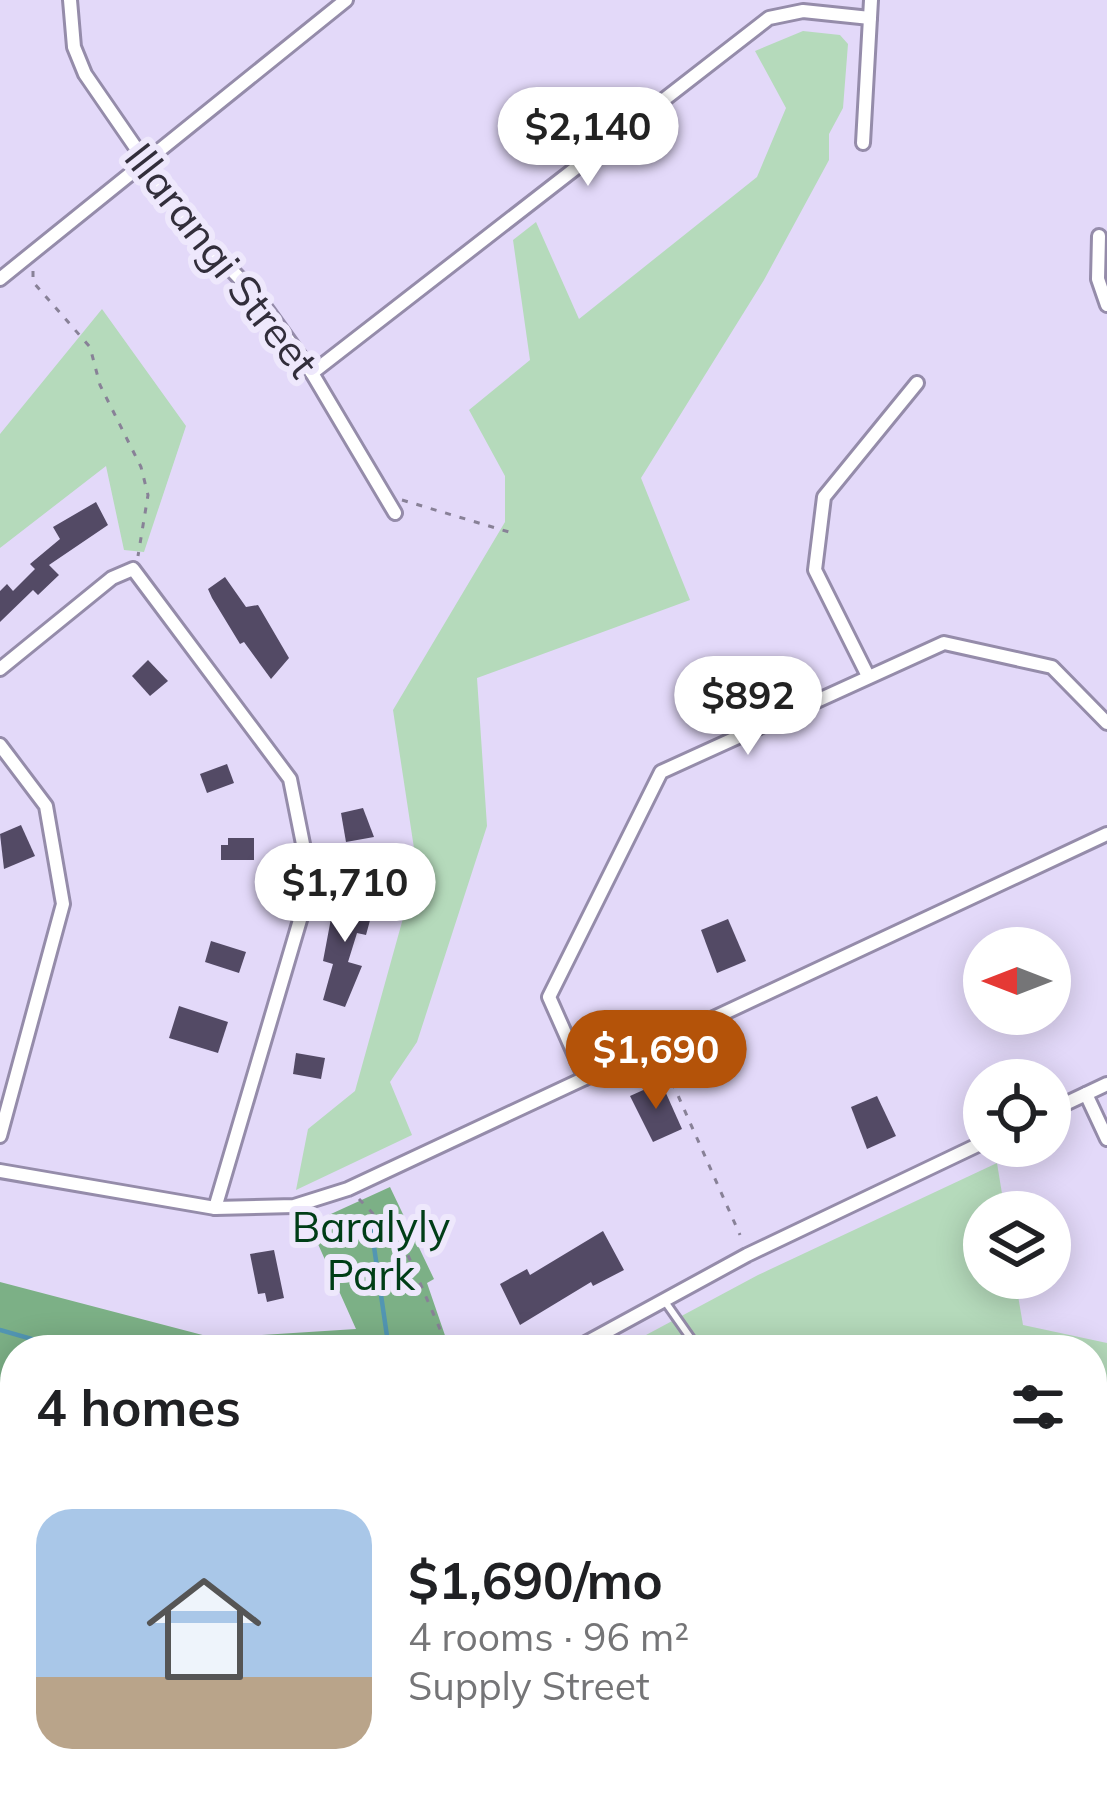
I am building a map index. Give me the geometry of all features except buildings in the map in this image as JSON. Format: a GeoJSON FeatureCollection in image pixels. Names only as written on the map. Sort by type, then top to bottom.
{"type":"FeatureCollection","features":[{"type":"Feature","properties":{"kind":"street","name":"Illarangi Street"},"geometry":{"type":"LineString","coordinates":[[70,0],[74,47],[85,74],[189,225],[259,298],[312,373],[395,513]]}},
{"type":"Feature","properties":{"kind":"street"},"geometry":{"type":"LineString","coordinates":[[0,279],[346,0]]}},
{"type":"Feature","properties":{"kind":"street"},"geometry":{"type":"LineString","coordinates":[[863,143],[871,0]]}},
{"type":"Feature","properties":{"kind":"street"},"geometry":{"type":"LineString","coordinates":[[312,373],[769,18],[803,11],[870,18]]}},
{"type":"Feature","properties":{"kind":"street"},"geometry":{"type":"LineString","coordinates":[[1099,236],[1098,279],[1107,305]]}},
{"type":"Feature","properties":{"kind":"street"},"geometry":{"type":"LineString","coordinates":[[868,676],[815,570],[824,497],[917,383]]}},
{"type":"Feature","properties":{"kind":"street"},"geometry":{"type":"LineString","coordinates":[[0,669],[112,578],[133,569],[156,592],[290,779],[307,864],[305,903],[215,1208]]}},
{"type":"Feature","properties":{"kind":"street"},"geometry":{"type":"LineString","coordinates":[[585,1078],[549,997],[662,772],[944,643],[1052,667],[1107,723]]}},
{"type":"Feature","properties":{"kind":"street"},"geometry":{"type":"LineString","coordinates":[[0,746],[46,806],[63,904],[0,1136]]}},
{"type":"Feature","properties":{"kind":"street"},"geometry":{"type":"LineString","coordinates":[[0,1171],[215,1208],[294,1206],[346,1190],[1107,834]]}},
{"type":"Feature","properties":{"kind":"street"},"geometry":{"type":"LineString","coordinates":[[1071,1101],[1107,1084]]}},
{"type":"Feature","properties":{"kind":"street"},"geometry":{"type":"LineString","coordinates":[[1086,1094],[1107,1139]]}},
{"type":"Feature","properties":{"kind":"street"},"geometry":{"type":"LineString","coordinates":[[600,1335],[963,1152]]}},
{"type":"Feature","properties":{"kind":"lane"},"geometry":{"type":"LineString","coordinates":[[664,1300],[688,1335]]}},
{"type":"Feature","properties":{"kind":"path"},"geometry":{"type":"LineString","coordinates":[[39,247],[46,260],[32,279],[90,347],[100,385],[141,467],[148,494],[145,537],[133,569]]}},
{"type":"Feature","properties":{"kind":"path"},"geometry":{"type":"LineString","coordinates":[[383,494],[509,532]]}},
{"type":"Feature","properties":{"kind":"path"},"geometry":{"type":"LineString","coordinates":[[656,1045],[740,1235]]}},
{"type":"Feature","properties":{"kind":"path"},"geometry":{"type":"LineString","coordinates":[[346,1190],[372,1209],[404,1246],[443,1335]]}},
{"type":"Feature","properties":{"kind":"green space"},"geometry":{"type":"Polygon","coordinates":[[[803,31],[840,35],[848,44],[843,108],[829,134],[829,160],[764,280],[641,478],[690,600],[477,678],[487,826],[417,1042],[390,1082],[412,1135],[296,1190],[308,1129],[355,1091],[417,868],[393,710],[505,522],[505,476],[469,410],[530,360],[513,240],[536,222],[579,319],[757,177],[786,108],[755,51],[803,31]]]}},
{"type":"Feature","properties":{"kind":"green space"},"geometry":{"type":"Polygon","coordinates":[[[102,309],[186,426],[144,552],[124,550],[106,466],[0,548],[0,434],[102,309]]]}},
{"type":"Feature","properties":{"kind":"green space"},"geometry":{"type":"Polygon","coordinates":[[[988,1167],[998,1167],[1002,1191],[963,1191],[963,1299],[1019,1299],[1023,1325],[1070,1335],[646,1335],[758,1275],[988,1167]]]}},
{"type":"Feature","properties":{"kind":"green space","name":"Baralyly Park"},"geometry":{"type":"Polygon","coordinates":[[[390,1187],[434,1279],[427,1283],[445,1335],[261,1335],[356,1329],[309,1224],[390,1187]]]}},
{"type":"Feature","properties":{"kind":"green space","name":"Baralyly Park"},"geometry":{"type":"Polygon","coordinates":[[[0,1282],[203,1335],[0,1335],[0,1282]]]}},
{"type":"Feature","properties":{"kind":"waterway"},"geometry":{"type":"LineString","coordinates":[[371,1226],[387,1335]]}},
{"type":"Feature","properties":{"kind":"waterway"},"geometry":{"type":"LineString","coordinates":[[0,1330],[18,1335]]}}]}
